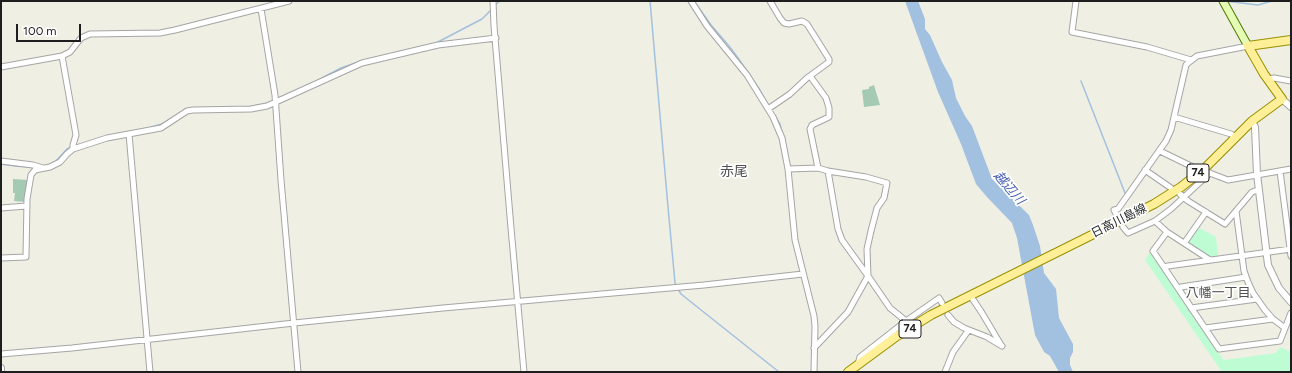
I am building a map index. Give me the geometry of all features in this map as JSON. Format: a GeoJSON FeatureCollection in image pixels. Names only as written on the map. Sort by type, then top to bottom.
{"type":"FeatureCollection","features":[{"type":"Feature","properties":{"kind":"main road"},"geometry":{"type":"LineString","coordinates":[[1223,1],[1248,46],[1282,99]]}},
{"type":"Feature","properties":{"kind":"main road"},"geometry":{"type":"LineString","coordinates":[[1248,46],[1291,40]]}},
{"type":"Feature","properties":{"kind":"main road","name":"日高川島線"},"geometry":{"type":"LineString","coordinates":[[848,372],[897,336],[931,315],[1173,193],[1203,170],[1252,121],[1282,99]]}},
{"type":"Feature","properties":{"kind":"street"},"geometry":{"type":"LineString","coordinates":[[1,67],[62,56],[70,52],[81,38],[90,34],[167,32],[289,1]]}},
{"type":"Feature","properties":{"kind":"street"},"geometry":{"type":"LineString","coordinates":[[493,1],[524,372]]}},
{"type":"Feature","properties":{"kind":"street"},"geometry":{"type":"LineString","coordinates":[[691,1],[707,26],[747,75],[769,108],[782,138],[788,169],[795,240],[814,316],[814,372]]}},
{"type":"Feature","properties":{"kind":"street"},"geometry":{"type":"LineString","coordinates":[[769,108],[790,94],[810,76],[829,62],[829,59],[807,24],[799,21],[789,24],[784,23],[770,1]]}},
{"type":"Feature","properties":{"kind":"street"},"geometry":{"type":"LineString","coordinates":[[1076,1],[1072,32],[1147,47],[1191,60]]}},
{"type":"Feature","properties":{"kind":"street"},"geometry":{"type":"LineString","coordinates":[[261,9],[276,101],[298,372]]}},
{"type":"Feature","properties":{"kind":"street"},"geometry":{"type":"LineString","coordinates":[[1,258],[26,257],[27,206],[31,175],[35,170],[50,167],[60,162],[66,154],[73,149],[107,138],[161,128],[187,111],[267,106],[362,63],[438,45],[496,38]]}},
{"type":"Feature","properties":{"kind":"street"},"geometry":{"type":"LineString","coordinates":[[1117,216],[1114,210],[1118,209],[1166,141],[1174,117],[1186,65],[1197,56],[1248,46]]}},
{"type":"Feature","properties":{"kind":"street"},"geometry":{"type":"LineString","coordinates":[[62,56],[76,135],[73,149]]}},
{"type":"Feature","properties":{"kind":"street"},"geometry":{"type":"LineString","coordinates":[[810,76],[826,98],[829,108],[829,117],[812,124],[810,129],[818,168]]}},
{"type":"Feature","properties":{"kind":"street"},"geometry":{"type":"LineString","coordinates":[[1268,79],[1274,78],[1291,81]]}},
{"type":"Feature","properties":{"kind":"street"},"geometry":{"type":"LineString","coordinates":[[1282,99],[1291,108]]}},
{"type":"Feature","properties":{"kind":"street"},"geometry":{"type":"LineString","coordinates":[[1174,117],[1231,134],[1236,137]]}},
{"type":"Feature","properties":{"kind":"street"},"geometry":{"type":"LineString","coordinates":[[1252,121],[1255,128],[1256,174],[1268,265],[1279,288],[1291,302]]}},
{"type":"Feature","properties":{"kind":"street"},"geometry":{"type":"LineString","coordinates":[[129,134],[150,372]]}},
{"type":"Feature","properties":{"kind":"street"},"geometry":{"type":"LineString","coordinates":[[1160,151],[1228,180],[1291,169]]}},
{"type":"Feature","properties":{"kind":"street"},"geometry":{"type":"LineString","coordinates":[[1,161],[44,168]]}},
{"type":"Feature","properties":{"kind":"street"},"geometry":{"type":"LineString","coordinates":[[788,169],[818,168],[866,177],[887,183],[884,198],[877,208],[870,231],[867,249],[868,276],[848,312],[814,348]]}},
{"type":"Feature","properties":{"kind":"street"},"geometry":{"type":"LineString","coordinates":[[1145,170],[1171,188]]}},
{"type":"Feature","properties":{"kind":"street"},"geometry":{"type":"LineString","coordinates":[[1123,226],[1128,233],[1155,220],[1171,209],[1203,170]]}},
{"type":"Feature","properties":{"kind":"street"},"geometry":{"type":"LineString","coordinates":[[828,171],[838,229],[842,240],[890,308],[906,321]]}},
{"type":"Feature","properties":{"kind":"street"},"geometry":{"type":"LineString","coordinates":[[1280,171],[1291,256]]}},
{"type":"Feature","properties":{"kind":"street"},"geometry":{"type":"LineString","coordinates":[[1182,195],[1188,201],[1225,224],[1252,192],[1258,190]]}},
{"type":"Feature","properties":{"kind":"street"},"geometry":{"type":"LineString","coordinates":[[1,208],[27,206]]}},
{"type":"Feature","properties":{"kind":"street"},"geometry":{"type":"LineString","coordinates":[[1236,211],[1246,277],[1257,299],[1265,310],[1273,319],[1285,328]]}},
{"type":"Feature","properties":{"kind":"street"},"geometry":{"type":"LineString","coordinates":[[1185,242],[1206,212]]}},
{"type":"Feature","properties":{"kind":"street"},"geometry":{"type":"LineString","coordinates":[[1155,220],[1168,232],[1210,260]]}},
{"type":"Feature","properties":{"kind":"street"},"geometry":{"type":"LineString","coordinates":[[1168,232],[1153,251],[1219,349],[1280,341],[1291,313]]}},
{"type":"Feature","properties":{"kind":"street"},"geometry":{"type":"LineString","coordinates":[[1164,268],[1168,266],[1291,249]]}},
{"type":"Feature","properties":{"kind":"street"},"geometry":{"type":"LineString","coordinates":[[1,354],[147,340],[294,323],[704,285],[803,274]]}},
{"type":"Feature","properties":{"kind":"street"},"geometry":{"type":"LineString","coordinates":[[1178,288],[1246,277]]}},
{"type":"Feature","properties":{"kind":"street"},"geometry":{"type":"LineString","coordinates":[[948,315],[954,322],[968,331],[987,337],[1002,346],[982,313],[973,294]]}},
{"type":"Feature","properties":{"kind":"street"},"geometry":{"type":"LineString","coordinates":[[858,364],[860,357],[906,321],[938,298],[942,303]]}},
{"type":"Feature","properties":{"kind":"street"},"geometry":{"type":"LineString","coordinates":[[1191,308],[1257,299]]}},
{"type":"Feature","properties":{"kind":"street"},"geometry":{"type":"LineString","coordinates":[[1205,328],[1273,319]]}},
{"type":"Feature","properties":{"kind":"street"},"geometry":{"type":"LineString","coordinates":[[945,372],[953,352],[968,331]]}},
{"type":"Feature","properties":{"kind":"green space"},"geometry":{"type":"Polygon","coordinates":[[[874,85],[880,105],[864,107],[862,90],[869,89],[869,87],[874,85]]]}},
{"type":"Feature","properties":{"kind":"green space"},"geometry":{"type":"Polygon","coordinates":[[[13,179],[28,180],[25,202],[14,201],[15,193],[13,193],[13,179]]]}},
{"type":"Feature","properties":{"kind":"green space"},"geometry":{"type":"Polygon","coordinates":[[[1198,227],[1216,237],[1217,257],[1210,257],[1189,243],[1188,240],[1198,227]]]}},
{"type":"Feature","properties":{"kind":"green space"},"geometry":{"type":"Polygon","coordinates":[[[1150,252],[1224,360],[1276,353],[1280,347],[1291,352],[1291,372],[1222,372],[1145,260],[1150,252]]]}},
{"type":"Feature","properties":{"kind":"water"},"geometry":{"type":"Polygon","coordinates":[[[905,1],[918,1],[925,19],[925,29],[930,35],[952,80],[956,98],[972,126],[992,179],[1029,215],[1040,246],[1044,273],[1056,289],[1059,318],[1073,344],[1070,365],[1073,372],[1059,372],[1050,356],[1044,352],[1035,335],[1017,238],[1012,223],[976,184],[961,144],[938,92],[905,1]]]}},
{"type":"Feature","properties":{"kind":"waterway"},"geometry":{"type":"LineString","coordinates":[[494,6],[500,1]]}},
{"type":"Feature","properties":{"kind":"waterway"},"geometry":{"type":"LineString","coordinates":[[650,1],[676,285]]}},
{"type":"Feature","properties":{"kind":"waterway"},"geometry":{"type":"LineString","coordinates":[[694,1],[711,25],[738,58],[760,90],[768,105]]}},
{"type":"Feature","properties":{"kind":"waterway"},"geometry":{"type":"LineString","coordinates":[[1225,1],[1258,5],[1272,1]]}},
{"type":"Feature","properties":{"kind":"waterway"},"geometry":{"type":"LineString","coordinates":[[436,43],[482,19],[492,9]]}},
{"type":"Feature","properties":{"kind":"waterway"},"geometry":{"type":"LineString","coordinates":[[322,78],[341,68],[361,61],[424,46]]}},
{"type":"Feature","properties":{"kind":"waterway"},"geometry":{"type":"LineString","coordinates":[[1081,81],[1125,193]]}},
{"type":"Feature","properties":{"kind":"waterway"},"geometry":{"type":"LineString","coordinates":[[194,108],[248,107],[268,103]]}},
{"type":"Feature","properties":{"kind":"waterway"},"geometry":{"type":"LineString","coordinates":[[775,116],[780,124],[789,162]]}},
{"type":"Feature","properties":{"kind":"waterway"},"geometry":{"type":"LineString","coordinates":[[151,127],[162,124],[172,118]]}},
{"type":"Feature","properties":{"kind":"waterway"},"geometry":{"type":"LineString","coordinates":[[115,134],[133,131]]}},
{"type":"Feature","properties":{"kind":"waterway"},"geometry":{"type":"LineString","coordinates":[[55,162],[67,149],[71,147]]}},
{"type":"Feature","properties":{"kind":"waterway"},"geometry":{"type":"LineString","coordinates":[[1,164],[29,167]]}},
{"type":"Feature","properties":{"kind":"waterway"},"geometry":{"type":"LineString","coordinates":[[678,289],[681,294],[779,372]]}},
{"type":"Feature","properties":{"kind":"district","name":"赤尾"},"geometry":{"type":"Point","coordinates":[734,172]}},
{"type":"Feature","properties":{"kind":"district","name":"八幡一丁目"},"geometry":{"type":"Point","coordinates":[1218,293]}},
{"type":"Feature","properties":{"kind":"water label","name":"越辺川"},"geometry":{"type":"Point","coordinates":[1009,188]}}]}
